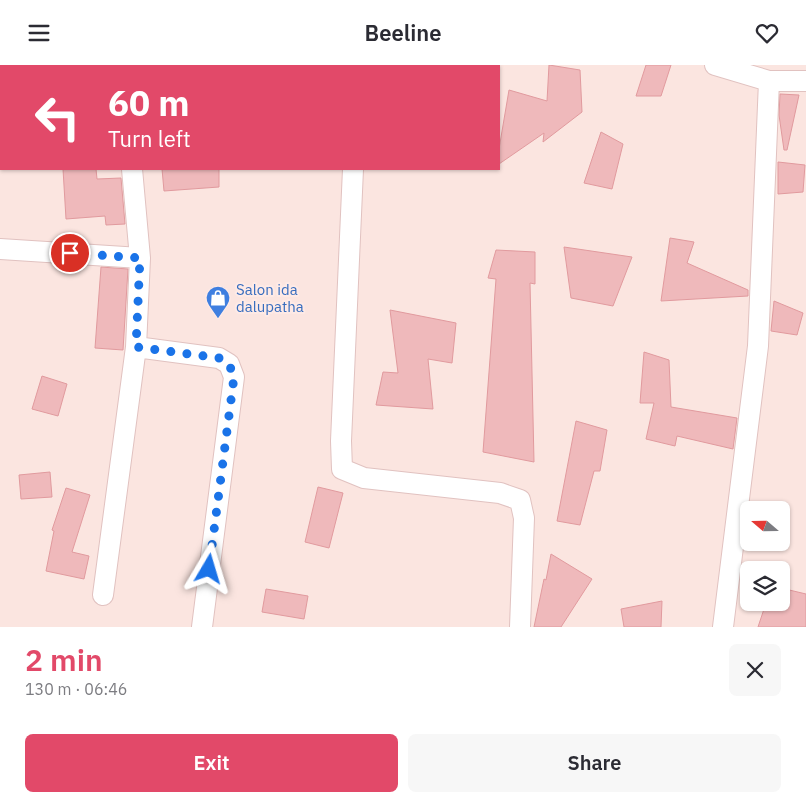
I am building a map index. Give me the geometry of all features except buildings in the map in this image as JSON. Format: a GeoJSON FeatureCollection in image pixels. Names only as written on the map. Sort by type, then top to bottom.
{"type":"FeatureCollection","features":[{"type":"Feature","properties":{"kind":"street"},"geometry":{"type":"LineString","coordinates":[[715,65],[769,81],[806,81]]}},
{"type":"Feature","properties":{"kind":"street"},"geometry":{"type":"LineString","coordinates":[[723,627],[758,346],[769,81]]}},
{"type":"Feature","properties":{"kind":"street"},"geometry":{"type":"LineString","coordinates":[[103,595],[136,347],[140,258],[132,170]]}},
{"type":"Feature","properties":{"kind":"street"},"geometry":{"type":"LineString","coordinates":[[353,170],[341,441],[342,469],[364,478],[500,493],[520,500],[524,518],[520,627]]}},
{"type":"Feature","properties":{"kind":"street"},"geometry":{"type":"LineString","coordinates":[[0,249],[140,258]]}},
{"type":"Feature","properties":{"kind":"street"},"geometry":{"type":"LineString","coordinates":[[136,347],[219,358],[229,364],[234,377],[202,627]]}},
{"type":"Feature","properties":{"kind":"place","name":"Salon ida dalupatha"},"geometry":{"type":"Point","coordinates":[218,319]}},
{"type":"Feature","properties":{"kind":"route"},"geometry":{"type":"LineString","coordinates":[[70,253],[140,258],[136,347],[219,358],[229,364],[234,377],[209,569]]}}]}
